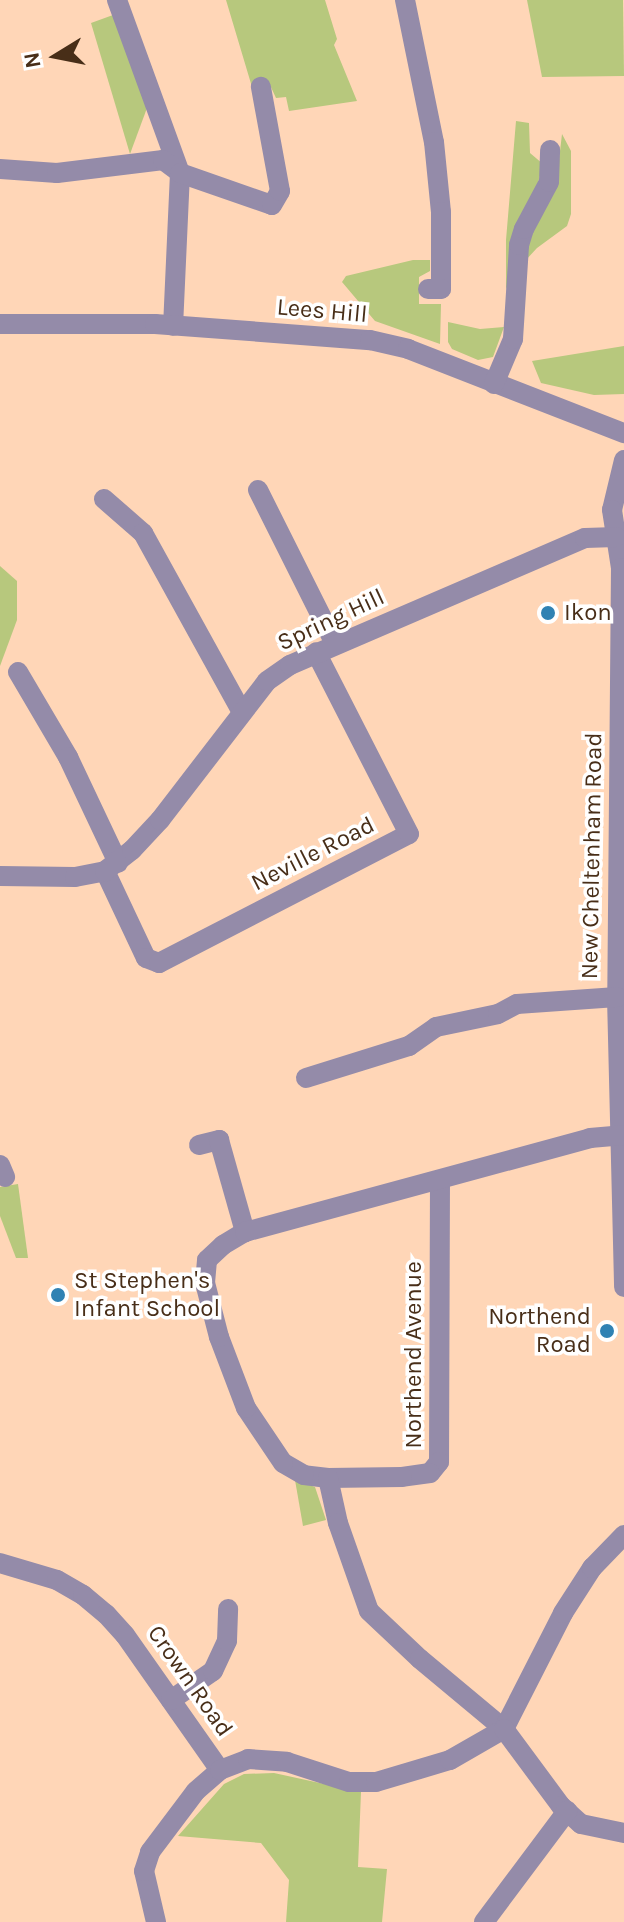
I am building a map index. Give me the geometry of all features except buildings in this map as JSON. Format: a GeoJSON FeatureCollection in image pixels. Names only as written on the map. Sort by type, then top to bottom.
{"type":"FeatureCollection","features":[{"type":"Feature","properties":{"kind":"street"},"geometry":{"type":"LineString","coordinates":[[117,0],[180,173],[173,326]]}},
{"type":"Feature","properties":{"kind":"street"},"geometry":{"type":"LineString","coordinates":[[405,0],[434,142],[441,212],[441,289],[428,289]]}},
{"type":"Feature","properties":{"kind":"street"},"geometry":{"type":"LineString","coordinates":[[0,169],[57,173],[163,160],[180,173],[272,205],[280,191],[261,87]]}},
{"type":"Feature","properties":{"kind":"street"},"geometry":{"type":"LineString","coordinates":[[494,384],[513,339],[519,245],[549,182],[550,150]]}},
{"type":"Feature","properties":{"kind":"street","name":"Lees Hill"},"geometry":{"type":"LineString","coordinates":[[0,324],[173,326],[370,340],[408,349],[624,433]]}},
{"type":"Feature","properties":{"kind":"street","name":"New Cheltenham Road"},"geometry":{"type":"LineString","coordinates":[[624,460],[612,510],[620,534],[621,568],[622,758],[617,997],[624,1287]]}},
{"type":"Feature","properties":{"kind":"street"},"geometry":{"type":"LineString","coordinates":[[258,490],[326,648]]}},
{"type":"Feature","properties":{"kind":"street"},"geometry":{"type":"LineString","coordinates":[[104,499],[143,533],[242,712]]}},
{"type":"Feature","properties":{"kind":"street","name":"Spring Hill"},"geometry":{"type":"LineString","coordinates":[[112,867],[160,820],[267,681],[326,648],[585,538],[620,534]]}},
{"type":"Feature","properties":{"kind":"street","name":"Neville Road"},"geometry":{"type":"LineString","coordinates":[[112,867],[146,958],[159,963],[409,834],[326,648]]}},
{"type":"Feature","properties":{"kind":"street"},"geometry":{"type":"LineString","coordinates":[[0,876],[75,877],[112,867],[68,757],[18,672]]}},
{"type":"Feature","properties":{"kind":"street"},"geometry":{"type":"LineString","coordinates":[[306,1078],[409,1046],[436,1027],[498,1014],[517,1004],[617,997]]}},
{"type":"Feature","properties":{"kind":"street"},"geometry":{"type":"LineString","coordinates":[[219,1140],[245,1232],[590,1138],[622,1135]]}},
{"type":"Feature","properties":{"kind":"street","name":"Northend Avenue"},"geometry":{"type":"LineString","coordinates":[[245,1232],[223,1245],[207,1260],[205,1283],[219,1337],[246,1408],[263,1439],[283,1463],[304,1475],[328,1478],[430,1473],[439,1462],[440,1180]]}},
{"type":"Feature","properties":{"kind":"street"},"geometry":{"type":"LineString","coordinates":[[328,1478],[347,1549],[369,1611],[420,1659],[504,1729],[567,1811],[581,1824],[624,1833]]}},
{"type":"Feature","properties":{"kind":"street"},"geometry":{"type":"LineString","coordinates":[[220,1770],[238,1761],[259,1759],[287,1762],[349,1782],[386,1780],[450,1760],[504,1729],[563,1613],[592,1568],[624,1535]]}},
{"type":"Feature","properties":{"kind":"street","name":"Crown Road"},"geometry":{"type":"LineString","coordinates":[[0,1563],[57,1580],[83,1595],[125,1635],[220,1770],[196,1791],[150,1852],[144,1871],[156,1922]]}},
{"type":"Feature","properties":{"kind":"street"},"geometry":{"type":"LineString","coordinates":[[171,1700],[213,1671],[227,1641],[228,1609]]}},
{"type":"Feature","properties":{"kind":"street"},"geometry":{"type":"LineString","coordinates":[[484,1922],[567,1811]]}},
{"type":"Feature","properties":{"kind":"green space"},"geometry":{"type":"Polygon","coordinates":[[[226,0],[325,0],[337,39],[334,45],[357,101],[289,111],[286,97],[276,98],[270,85],[252,87],[226,0]]]}},
{"type":"Feature","properties":{"kind":"green space"},"geometry":{"type":"Polygon","coordinates":[[[527,0],[623,0],[624,76],[542,77],[527,0]]]}},
{"type":"Feature","properties":{"kind":"green space"},"geometry":{"type":"Polygon","coordinates":[[[113,15],[147,108],[130,154],[91,23],[113,15]]]}},
{"type":"Feature","properties":{"kind":"green space"},"geometry":{"type":"Polygon","coordinates":[[[516,121],[529,123],[530,153],[543,164],[509,293],[506,287],[506,240],[516,121]]]}},
{"type":"Feature","properties":{"kind":"green space"},"geometry":{"type":"Polygon","coordinates":[[[562,134],[571,151],[571,214],[567,226],[525,261],[526,245],[557,177],[562,134]]]}},
{"type":"Feature","properties":{"kind":"green space"},"geometry":{"type":"Polygon","coordinates":[[[413,260],[430,260],[430,271],[419,277],[419,304],[441,304],[440,344],[375,321],[342,282],[346,276],[413,260]]]}},
{"type":"Feature","properties":{"kind":"green space"},"geometry":{"type":"Polygon","coordinates":[[[448,322],[480,329],[504,327],[493,357],[478,360],[452,349],[448,342],[448,322]]]}},
{"type":"Feature","properties":{"kind":"green space"},"geometry":{"type":"Polygon","coordinates":[[[624,346],[624,394],[594,395],[541,383],[532,361],[624,346]]]}},
{"type":"Feature","properties":{"kind":"green space"},"geometry":{"type":"Polygon","coordinates":[[[0,566],[17,581],[17,620],[0,666],[0,566]]]}},
{"type":"Feature","properties":{"kind":"green space"},"geometry":{"type":"Polygon","coordinates":[[[18,1184],[28,1258],[16,1258],[0,1216],[0,1187],[18,1184]]]}},
{"type":"Feature","properties":{"kind":"green space"},"geometry":{"type":"Polygon","coordinates":[[[295,1480],[315,1487],[326,1520],[303,1526],[295,1480]]]}},
{"type":"Feature","properties":{"kind":"green space"},"geometry":{"type":"Polygon","coordinates":[[[274,1773],[361,1792],[358,1867],[387,1869],[382,1922],[286,1922],[289,1880],[261,1843],[178,1836],[224,1784],[244,1774],[274,1773]]]}},
{"type":"Feature","properties":{"kind":"place","name":"Ikon"},"geometry":{"type":"Point","coordinates":[548,613]}},
{"type":"Feature","properties":{"kind":"place","name":"St Stephen's Infant School"},"geometry":{"type":"Point","coordinates":[58,1295]}},
{"type":"Feature","properties":{"kind":"place","name":"Northend Road"},"geometry":{"type":"Point","coordinates":[607,1331]}}]}
